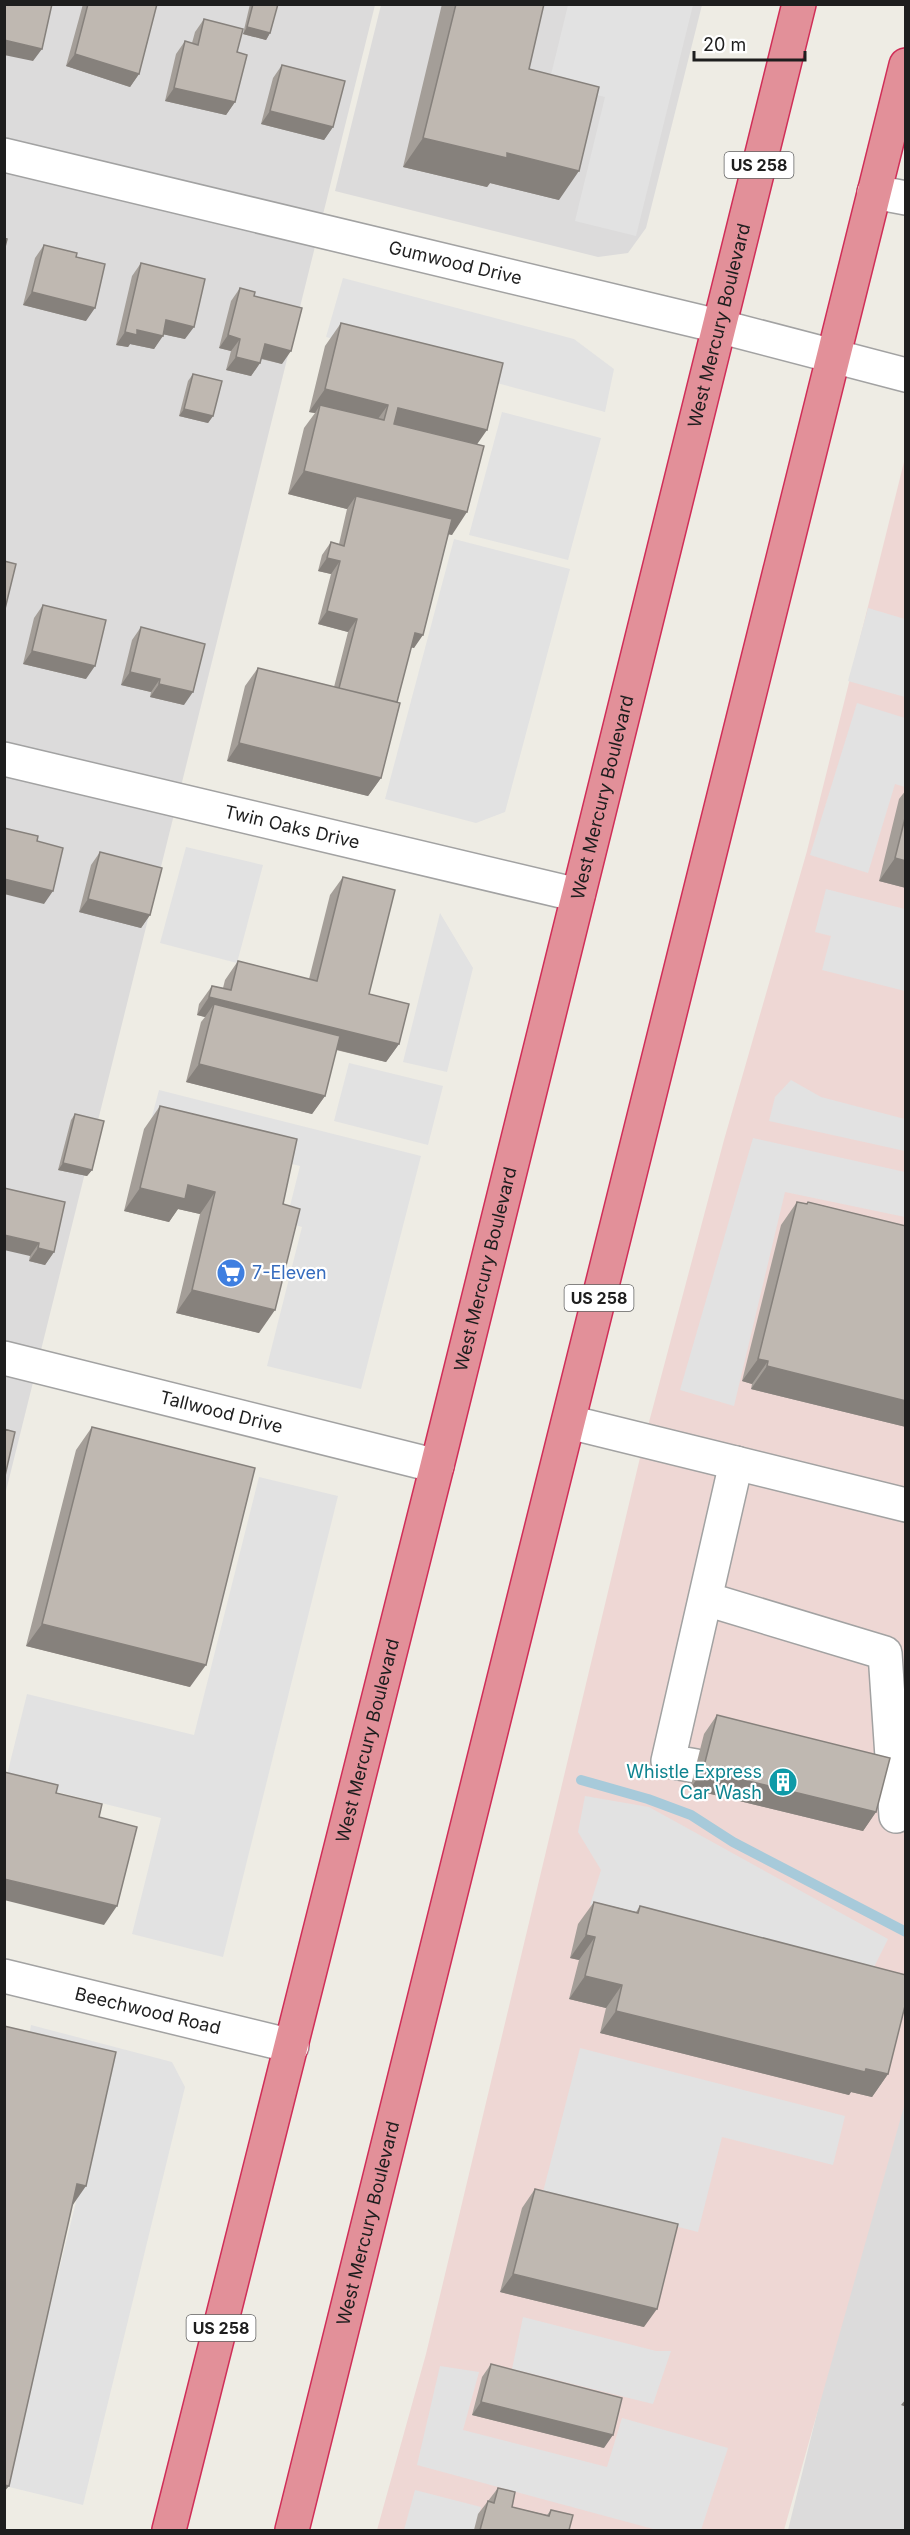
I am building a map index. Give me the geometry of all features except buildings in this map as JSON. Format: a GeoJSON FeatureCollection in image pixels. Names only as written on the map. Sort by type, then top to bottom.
{"type":"FeatureCollection","features":[{"type":"Feature","properties":{"kind":"highway","name":"West Mercury Boulevard"},"geometry":{"type":"LineString","coordinates":[[169,2530],[437,1466],[799,4]]}},
{"type":"Feature","properties":{"kind":"highway","name":"West Mercury Boulevard"},"geometry":{"type":"LineString","coordinates":[[292,2530],[906,65]]}},
{"type":"Feature","properties":{"kind":"street","name":"Gumwood Drive"},"geometry":{"type":"LineString","coordinates":[[4,155],[718,326],[906,375]]}},
{"type":"Feature","properties":{"kind":"street"},"geometry":{"type":"LineString","coordinates":[[874,192],[906,198]]}},
{"type":"Feature","properties":{"kind":"street","name":"Twin Oaks Drive"},"geometry":{"type":"LineString","coordinates":[[4,759],[578,895]]}},
{"type":"Feature","properties":{"kind":"street","name":"Tallwood Drive"},"geometry":{"type":"LineString","coordinates":[[4,1358],[437,1466]]}},
{"type":"Feature","properties":{"kind":"street"},"geometry":{"type":"LineString","coordinates":[[569,1422],[906,1505]]}},
{"type":"Feature","properties":{"kind":"street"},"geometry":{"type":"LineString","coordinates":[[682,1763],[706,1599],[736,1463]]}},
{"type":"Feature","properties":{"kind":"street"},"geometry":{"type":"LineString","coordinates":[[706,1599],[885,1653],[890,1815]]}},
{"type":"Feature","properties":{"kind":"street","name":"Beechwood Road"},"geometry":{"type":"LineString","coordinates":[[4,1976],[292,2046]]}},
{"type":"Feature","properties":{"kind":"shaded area"},"geometry":{"type":"Polygon","coordinates":[[[5,5],[375,5],[5,1495],[5,5]]]}},
{"type":"Feature","properties":{"kind":"shaded area"},"geometry":{"type":"Polygon","coordinates":[[[381,5],[702,5],[646,228],[628,253],[598,257],[335,191],[381,5]]]}},
{"type":"Feature","properties":{"kind":"shaded area"},"geometry":{"type":"Polygon","coordinates":[[[568,5],[693,5],[636,236],[575,221],[605,97],[549,83],[568,5]]]}},
{"type":"Feature","properties":{"kind":"shaded area"},"geometry":{"type":"Polygon","coordinates":[[[343,278],[574,339],[614,369],[605,412],[326,337],[343,278]]]}},
{"type":"Feature","properties":{"kind":"shaded area"},"geometry":{"type":"Polygon","coordinates":[[[502,412],[601,438],[568,560],[469,535],[502,412]]]}},
{"type":"Feature","properties":{"kind":"shaded area"},"geometry":{"type":"Polygon","coordinates":[[[905,458],[905,2103],[784,2530],[377,2530],[426,2354],[644,1441],[724,1140],[807,851],[905,458]]]}},
{"type":"Feature","properties":{"kind":"shaded area"},"geometry":{"type":"Polygon","coordinates":[[[454,539],[570,569],[505,812],[476,823],[385,799],[454,539]]]}},
{"type":"Feature","properties":{"kind":"shaded area"},"geometry":{"type":"Polygon","coordinates":[[[868,608],[905,619],[905,697],[848,681],[868,608]]]}},
{"type":"Feature","properties":{"kind":"shaded area"},"geometry":{"type":"Polygon","coordinates":[[[857,703],[905,718],[905,787],[895,784],[868,873],[810,855],[857,703]]]}},
{"type":"Feature","properties":{"kind":"shaded area"},"geometry":{"type":"Polygon","coordinates":[[[186,847],[263,865],[237,963],[160,943],[186,847]]]}},
{"type":"Feature","properties":{"kind":"shaded area"},"geometry":{"type":"Polygon","coordinates":[[[826,889],[905,909],[905,991],[822,970],[831,936],[815,932],[826,889]]]}},
{"type":"Feature","properties":{"kind":"shaded area"},"geometry":{"type":"Polygon","coordinates":[[[440,913],[473,968],[447,1072],[403,1062],[440,913]]]}},
{"type":"Feature","properties":{"kind":"shaded area"},"geometry":{"type":"Polygon","coordinates":[[[349,1063],[443,1086],[428,1145],[334,1121],[349,1063]]]}},
{"type":"Feature","properties":{"kind":"shaded area"},"geometry":{"type":"Polygon","coordinates":[[[791,1080],[821,1097],[905,1119],[905,1151],[769,1121],[775,1097],[791,1080]]]}},
{"type":"Feature","properties":{"kind":"shaded area"},"geometry":{"type":"Polygon","coordinates":[[[159,1090],[421,1156],[361,1389],[267,1366],[302,1227],[286,1222],[300,1166],[149,1128],[159,1090]]]}},
{"type":"Feature","properties":{"kind":"shaded area"},"geometry":{"type":"Polygon","coordinates":[[[753,1138],[905,1172],[905,1217],[785,1192],[734,1406],[680,1390],[753,1138]]]}},
{"type":"Feature","properties":{"kind":"shaded area"},"geometry":{"type":"Polygon","coordinates":[[[259,1477],[338,1496],[223,1957],[132,1934],[161,1818],[6,1779],[27,1694],[194,1735],[259,1477]]]}},
{"type":"Feature","properties":{"kind":"shaded area"},"geometry":{"type":"Polygon","coordinates":[[[585,1796],[649,1807],[888,1939],[869,1977],[590,1905],[601,1870],[578,1832],[585,1796]]]}},
{"type":"Feature","properties":{"kind":"shaded area"},"geometry":{"type":"Polygon","coordinates":[[[31,2025],[172,2062],[185,2087],[83,2505],[5,2486],[109,2070],[27,2049],[31,2025]]]}},
{"type":"Feature","properties":{"kind":"shaded area"},"geometry":{"type":"Polygon","coordinates":[[[580,2048],[845,2116],[833,2165],[722,2137],[698,2232],[543,2192],[580,2048]]]}},
{"type":"Feature","properties":{"kind":"shaded area"},"geometry":{"type":"Polygon","coordinates":[[[905,2059],[905,2530],[788,2530],[905,2059]]]}},
{"type":"Feature","properties":{"kind":"shaded area"},"geometry":{"type":"Polygon","coordinates":[[[523,2317],[656,2351],[671,2351],[653,2404],[512,2369],[523,2317]]]}},
{"type":"Feature","properties":{"kind":"shaded area"},"geometry":{"type":"Polygon","coordinates":[[[440,2366],[479,2372],[463,2430],[607,2467],[622,2418],[728,2448],[701,2530],[657,2530],[417,2465],[440,2366]]]}},
{"type":"Feature","properties":{"kind":"shaded area"},"geometry":{"type":"Polygon","coordinates":[[[415,2490],[481,2507],[475,2530],[404,2530],[415,2490]]]}},
{"type":"Feature","properties":{"kind":"waterway"},"geometry":{"type":"LineString","coordinates":[[581,1780],[648,1799],[691,1815],[733,1842],[906,1932]]}},
{"type":"Feature","properties":{"kind":"place","name":"7-Eleven"},"geometry":{"type":"Point","coordinates":[231,1273]}},
{"type":"Feature","properties":{"kind":"place","name":"Whistle Express Car Wash"},"geometry":{"type":"Point","coordinates":[783,1782]}}]}
